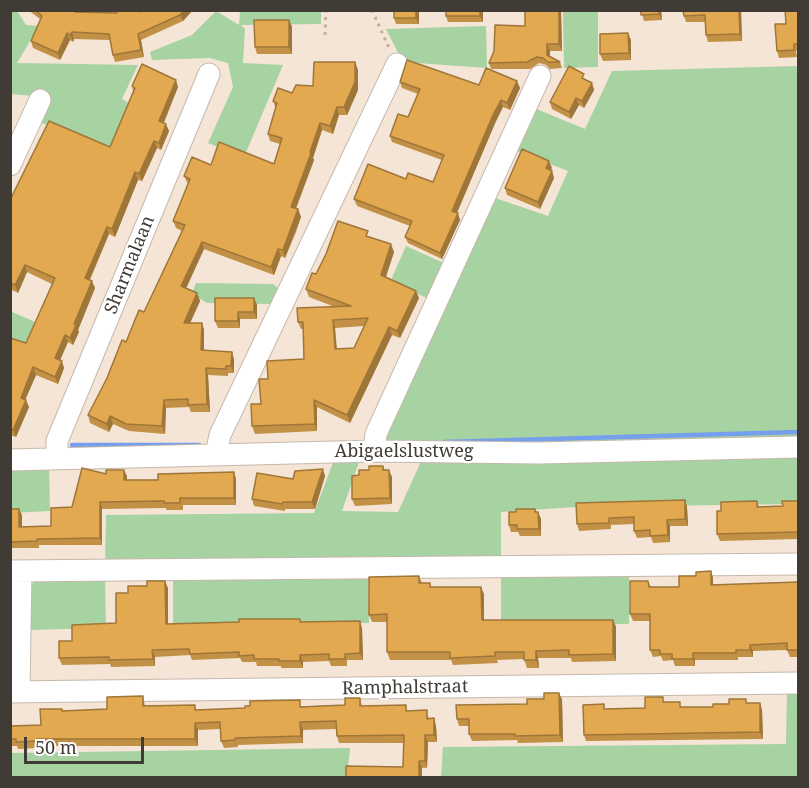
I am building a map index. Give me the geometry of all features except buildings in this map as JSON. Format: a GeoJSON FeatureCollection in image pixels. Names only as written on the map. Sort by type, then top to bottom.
{"type":"FeatureCollection","features":[{"type":"Feature","properties":{"kind":"street"},"geometry":{"type":"LineString","coordinates":[[216,455],[219,435],[397,64]]}},
{"type":"Feature","properties":{"kind":"street","name":"Sharmalaan"},"geometry":{"type":"LineString","coordinates":[[57,457],[57,441],[209,74]]}},
{"type":"Feature","properties":{"kind":"street"},"geometry":{"type":"LineString","coordinates":[[374,451],[376,434],[540,76]]}},
{"type":"Feature","properties":{"kind":"street"},"geometry":{"type":"LineString","coordinates":[[10,165],[40,100]]}},
{"type":"Feature","properties":{"kind":"street","name":"Abigaelslustweg"},"geometry":{"type":"LineString","coordinates":[[10,459],[374,451],[539,453],[798,447]]}},
{"type":"Feature","properties":{"kind":"street"},"geometry":{"type":"LineString","coordinates":[[15,692],[16,571],[798,564]]}},
{"type":"Feature","properties":{"kind":"street","name":"Ramphalstraat"},"geometry":{"type":"LineString","coordinates":[[15,692],[798,683]]}},
{"type":"Feature","properties":{"kind":"path"},"geometry":{"type":"LineString","coordinates":[[325,35],[326,10]]}},
{"type":"Feature","properties":{"kind":"path"},"geometry":{"type":"LineString","coordinates":[[372,10],[397,64]]}},
{"type":"Feature","properties":{"kind":"green space"},"geometry":{"type":"Polygon","coordinates":[[[10,11],[17,11],[26,25],[39,26],[17,63],[138,65],[122,99],[129,103],[110,148],[36,121],[46,97],[11,94],[10,11]]]}},
{"type":"Feature","properties":{"kind":"green space"},"geometry":{"type":"Polygon","coordinates":[[[216,11],[239,25],[240,11],[321,11],[321,24],[241,25],[245,29],[243,63],[283,65],[244,157],[208,143],[233,87],[228,63],[210,58],[152,60],[150,52],[192,35],[216,11]]]}},
{"type":"Feature","properties":{"kind":"green space"},"geometry":{"type":"Polygon","coordinates":[[[563,11],[598,11],[598,67],[564,68],[563,11]]]}},
{"type":"Feature","properties":{"kind":"green space"},"geometry":{"type":"Polygon","coordinates":[[[486,26],[487,68],[403,62],[386,29],[486,26]]]}},
{"type":"Feature","properties":{"kind":"green space"},"geometry":{"type":"Polygon","coordinates":[[[798,66],[798,443],[379,447],[489,196],[548,216],[568,171],[511,149],[529,106],[585,129],[612,71],[798,66]]]}},
{"type":"Feature","properties":{"kind":"green space"},"geometry":{"type":"Polygon","coordinates":[[[406,246],[448,265],[432,300],[390,282],[406,246]]]}},
{"type":"Feature","properties":{"kind":"green space"},"geometry":{"type":"Polygon","coordinates":[[[196,283],[273,284],[279,289],[271,304],[207,303],[192,294],[196,283]]]}},
{"type":"Feature","properties":{"kind":"green space"},"geometry":{"type":"Polygon","coordinates":[[[10,311],[35,322],[24,346],[11,340],[10,311]]]}},
{"type":"Feature","properties":{"kind":"green space"},"geometry":{"type":"Polygon","coordinates":[[[798,451],[798,504],[576,507],[501,512],[501,563],[105,565],[106,515],[314,513],[334,460],[360,459],[342,511],[398,512],[424,455],[798,451]]]}},
{"type":"Feature","properties":{"kind":"green space"},"geometry":{"type":"Polygon","coordinates":[[[49,464],[50,511],[11,513],[10,465],[49,464]]]}},
{"type":"Feature","properties":{"kind":"green space"},"geometry":{"type":"Polygon","coordinates":[[[368,572],[369,623],[173,625],[173,574],[368,572]]]}},
{"type":"Feature","properties":{"kind":"green space"},"geometry":{"type":"Polygon","coordinates":[[[629,572],[629,624],[501,625],[501,574],[629,572]]]}},
{"type":"Feature","properties":{"kind":"green space"},"geometry":{"type":"Polygon","coordinates":[[[105,577],[106,628],[28,630],[28,595],[38,578],[105,577]]]}},
{"type":"Feature","properties":{"kind":"green space"},"geometry":{"type":"Polygon","coordinates":[[[787,690],[798,690],[798,777],[441,778],[443,747],[786,744],[787,690]]]}},
{"type":"Feature","properties":{"kind":"green space"},"geometry":{"type":"Polygon","coordinates":[[[350,748],[347,778],[11,777],[10,753],[350,748]]]}},
{"type":"Feature","properties":{"kind":"waterway"},"geometry":{"type":"LineString","coordinates":[[444,442],[798,432]]}},
{"type":"Feature","properties":{"kind":"waterway"},"geometry":{"type":"LineString","coordinates":[[72,445],[199,445]]}}]}
